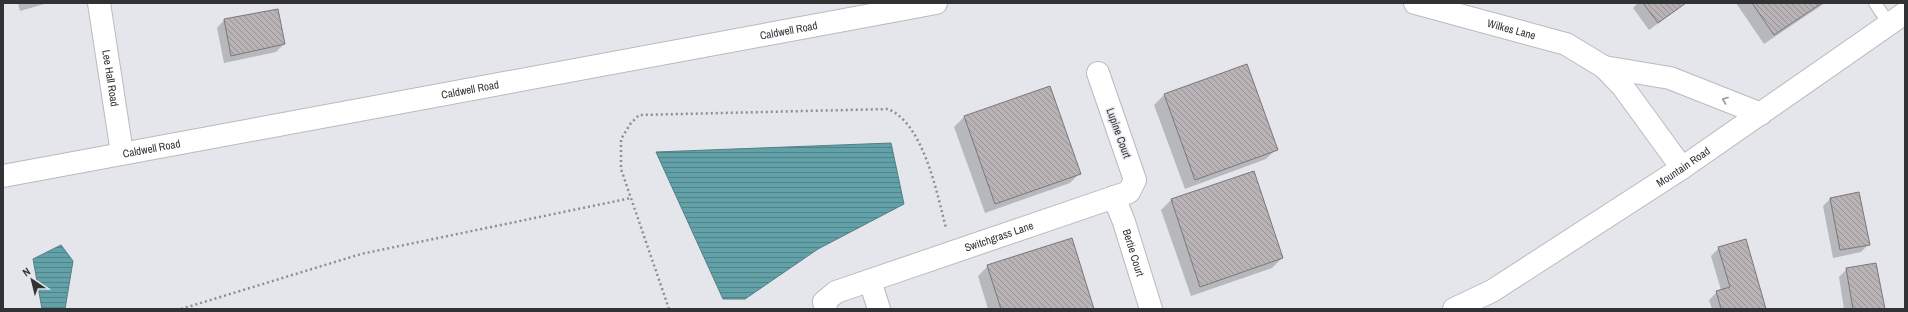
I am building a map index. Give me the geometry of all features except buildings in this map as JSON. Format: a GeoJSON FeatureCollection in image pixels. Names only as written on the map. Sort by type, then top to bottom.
{"type":"FeatureCollection","features":[{"type":"Feature","properties":{"kind":"street","name":"Lee Hall Road"},"geometry":{"type":"LineString","coordinates":[[99,3],[122,153]]}},
{"type":"Feature","properties":{"kind":"street","name":"Caldwell Road"},"geometry":{"type":"LineString","coordinates":[[3,176],[936,3]]}},
{"type":"Feature","properties":{"kind":"street","name":"Wilkes Lane"},"geometry":{"type":"LineString","coordinates":[[1415,3],[1566,44],[1604,67],[1623,87],[1682,168]]}},
{"type":"Feature","properties":{"kind":"street","name":"Mountain Road"},"geometry":{"type":"LineString","coordinates":[[1454,309],[1492,291],[1682,168],[1897,19]]}},
{"type":"Feature","properties":{"kind":"street","name":"Wilkes Lane"},"geometry":{"type":"LineString","coordinates":[[1604,67],[1670,78],[1761,114]]}},
{"type":"Feature","properties":{"kind":"street","name":"Lupine Court"},"geometry":{"type":"LineString","coordinates":[[1098,73],[1136,180],[1121,195]]}},
{"type":"Feature","properties":{"kind":"street","name":"Switchgrass Lane"},"geometry":{"type":"LineString","coordinates":[[826,309],[824,302],[836,292],[1121,195]]}},
{"type":"Feature","properties":{"kind":"street","name":"Bertie Court"},"geometry":{"type":"LineString","coordinates":[[1121,195],[1124,222],[1151,309]]}},
{"type":"Feature","properties":{"kind":"street"},"geometry":{"type":"LineString","coordinates":[[870,281],[879,309]]}},
{"type":"Feature","properties":{"kind":"lane"},"geometry":{"type":"LineString","coordinates":[[1875,3],[1897,19]]}},
{"type":"Feature","properties":{"kind":"path"},"geometry":{"type":"LineString","coordinates":[[669,309],[621,169],[621,139],[631,123],[639,115],[888,109],[900,116],[908,126],[921,150],[935,188],[947,229]]}},
{"type":"Feature","properties":{"kind":"path"},"geometry":{"type":"LineString","coordinates":[[181,309],[361,254],[631,198]]}},
{"type":"Feature","properties":{"kind":"water"},"geometry":{"type":"Polygon","coordinates":[[[891,143],[904,204],[818,249],[745,299],[723,299],[656,152],[891,143]]]}},
{"type":"Feature","properties":{"kind":"water"},"geometry":{"type":"Polygon","coordinates":[[[61,245],[73,261],[65,309],[42,309],[33,259],[61,245]]]}}]}
